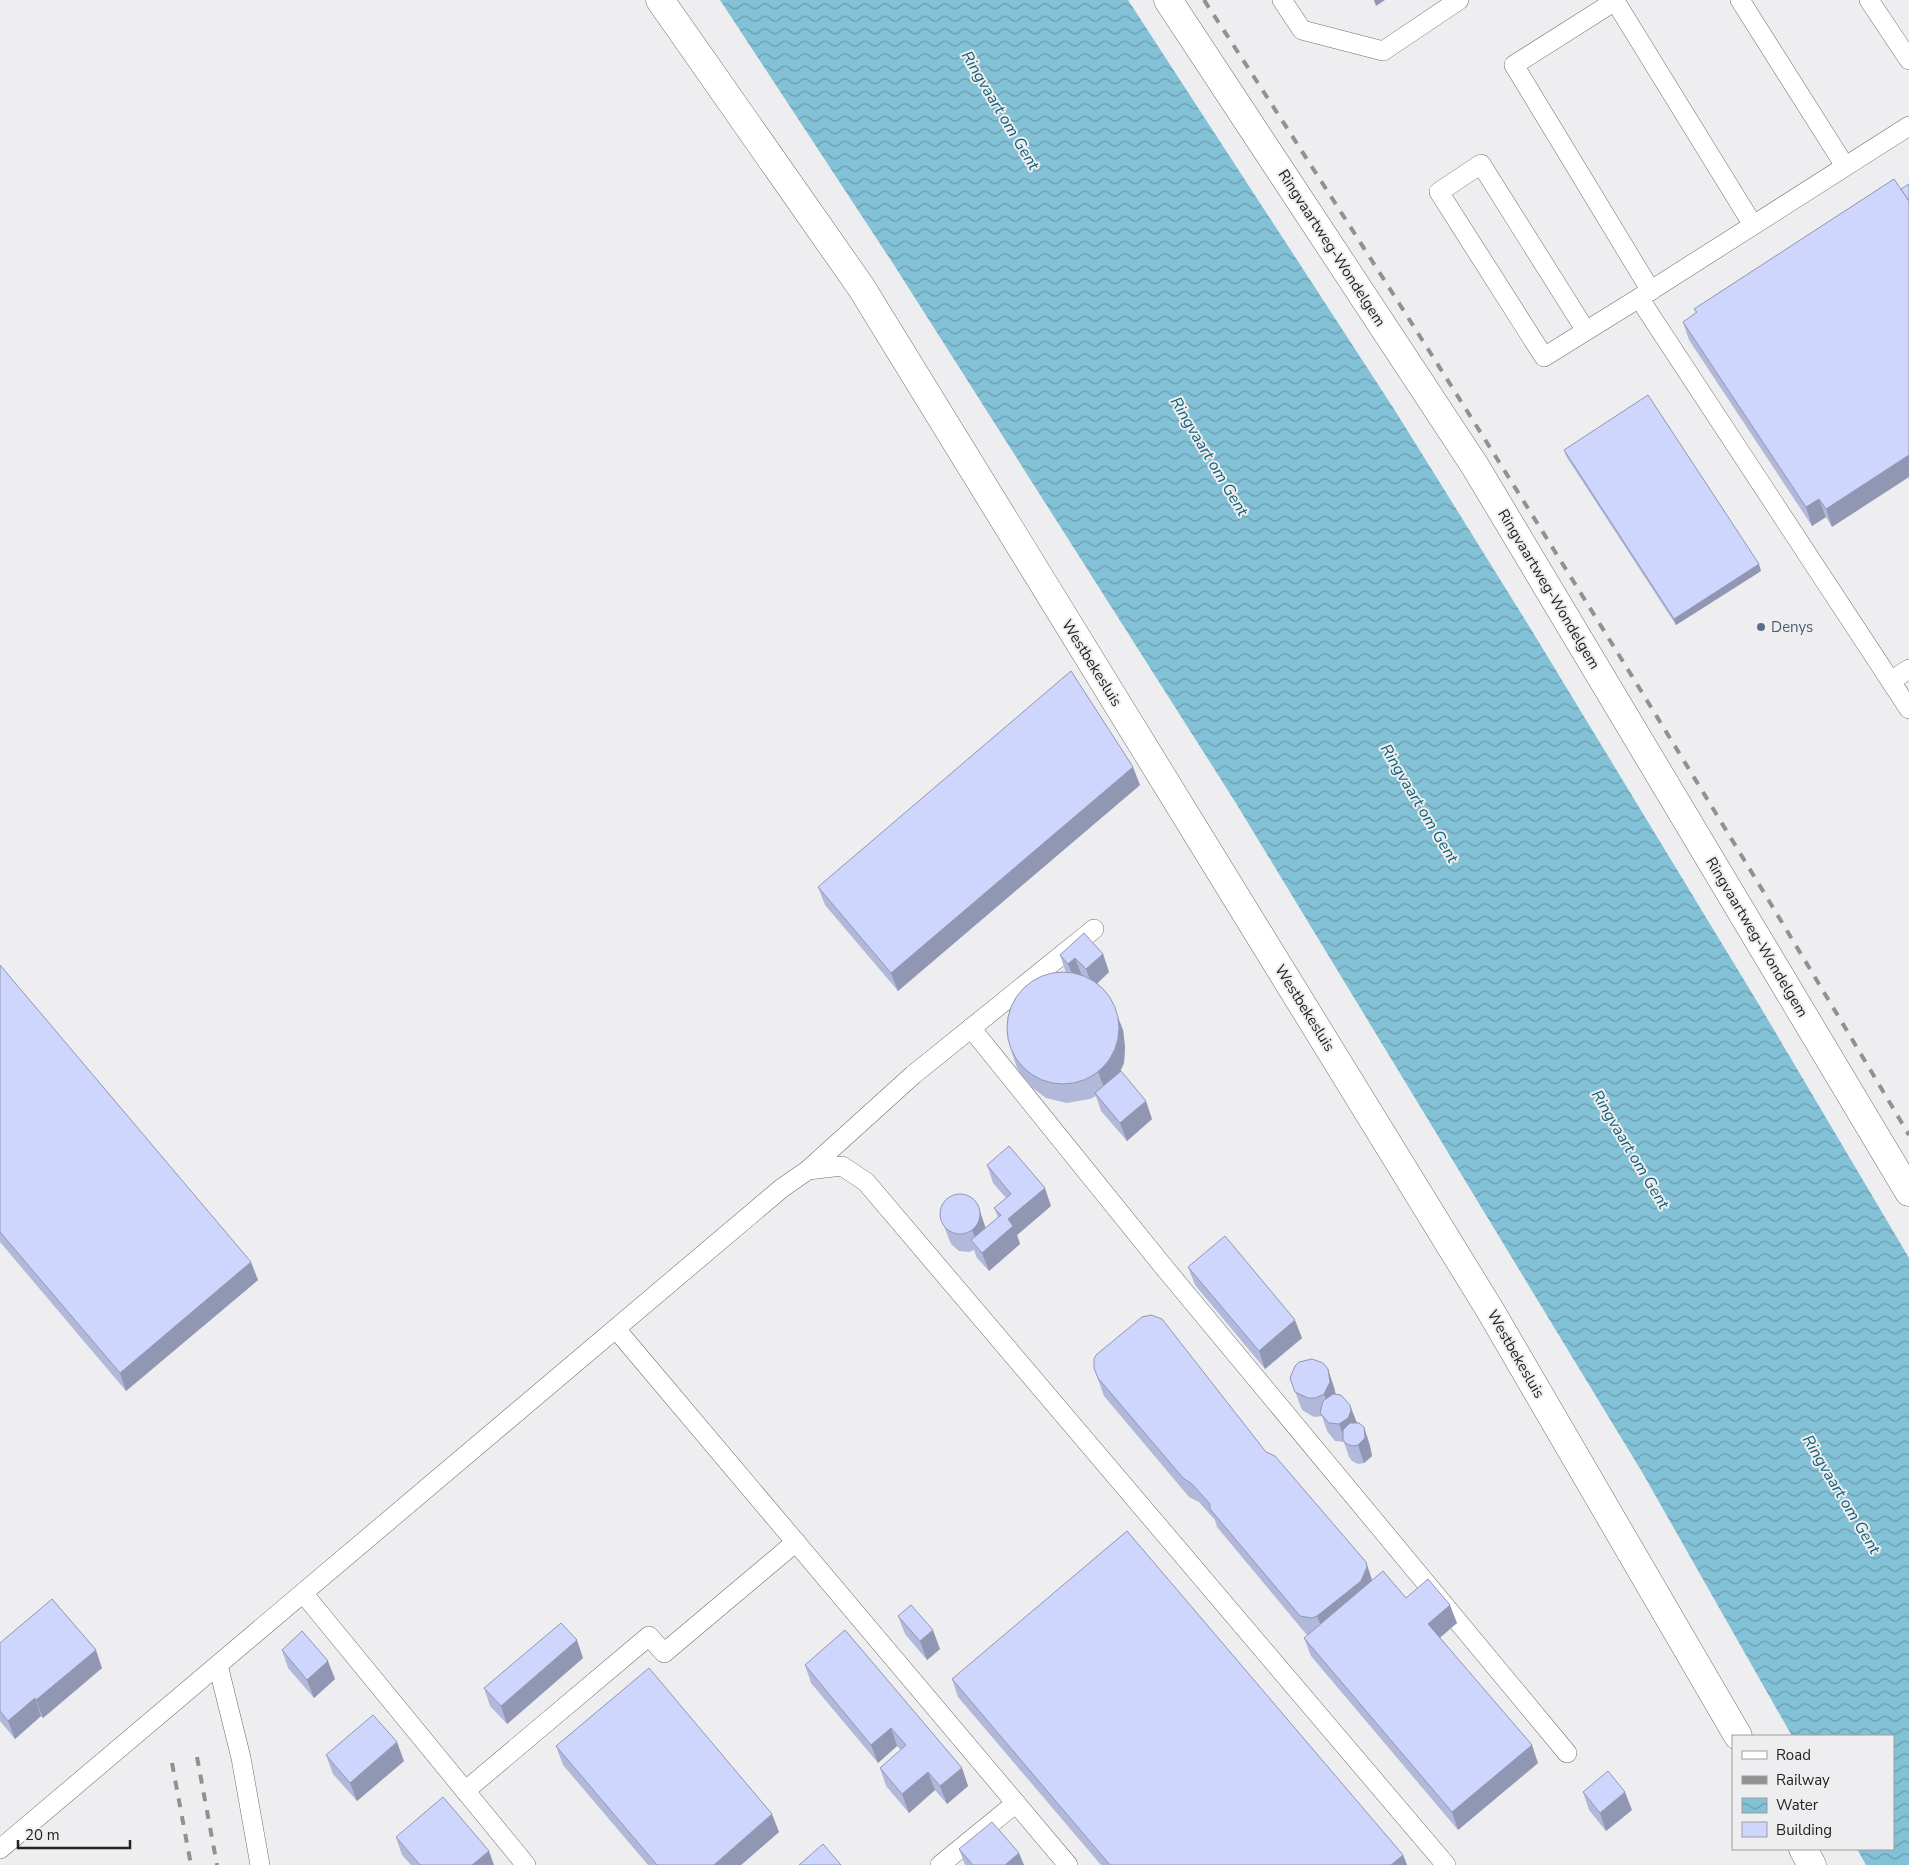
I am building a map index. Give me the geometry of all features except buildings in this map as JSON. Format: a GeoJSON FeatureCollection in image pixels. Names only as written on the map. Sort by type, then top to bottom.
{"type":"FeatureCollection","features":[{"type":"Feature","properties":{"kind":"street","name":"Westbekesluis"},"geometry":{"type":"LineString","coordinates":[[660,0],[861,287],[1490,1310],[1737,1735]]}},
{"type":"Feature","properties":{"kind":"street","name":"Ringvaartweg-Wondelgem"},"geometry":{"type":"LineString","coordinates":[[1168,0],[1476,466],[1909,1192]]}},
{"type":"Feature","properties":{"kind":"street"},"geometry":{"type":"LineString","coordinates":[[1804,1850],[1812,1865]]}},
{"type":"Feature","properties":{"kind":"lane"},"geometry":{"type":"LineString","coordinates":[[1282,0],[1302,30],[1383,51],[1459,0]]}},
{"type":"Feature","properties":{"kind":"lane"},"geometry":{"type":"LineString","coordinates":[[1740,0],[1845,166]]}},
{"type":"Feature","properties":{"kind":"lane"},"geometry":{"type":"LineString","coordinates":[[1869,0],[1909,60]]}},
{"type":"Feature","properties":{"kind":"lane"},"geometry":{"type":"LineString","coordinates":[[1753,226],[1615,1],[1514,65],[1645,294],[1909,708]]}},
{"type":"Feature","properties":{"kind":"lane"},"geometry":{"type":"LineString","coordinates":[[1586,331],[1480,164],[1438,192],[1544,357],[1586,331],[1753,226],[1909,126]]}},
{"type":"Feature","properties":{"kind":"lane"},"geometry":{"type":"LineString","coordinates":[[1891,681],[1909,669]]}},
{"type":"Feature","properties":{"kind":"lane"},"geometry":{"type":"LineString","coordinates":[[0,1849],[782,1188],[808,1170],[913,1075],[1094,929]]}},
{"type":"Feature","properties":{"kind":"lane"},"geometry":{"type":"LineString","coordinates":[[971,1028],[1169,1274],[1567,1753]]}},
{"type":"Feature","properties":{"kind":"lane"},"geometry":{"type":"LineString","coordinates":[[808,1170],[842,1166],[866,1182],[1446,1865]]}},
{"type":"Feature","properties":{"kind":"lane"},"geometry":{"type":"LineString","coordinates":[[616,1329],[1068,1865]]}},
{"type":"Feature","properties":{"kind":"lane"},"geometry":{"type":"LineString","coordinates":[[465,1791],[649,1636],[664,1653],[796,1542]]}},
{"type":"Feature","properties":{"kind":"lane"},"geometry":{"type":"LineString","coordinates":[[303,1593],[526,1865]]}},
{"type":"Feature","properties":{"kind":"lane"},"geometry":{"type":"LineString","coordinates":[[218,1665],[240,1758],[260,1865]]}},
{"type":"Feature","properties":{"kind":"lane"},"geometry":{"type":"LineString","coordinates":[[940,1865],[1016,1803]]}},
{"type":"Feature","properties":{"kind":"water","name":"Ringvaart om Gent"},"geometry":{"type":"Polygon","coordinates":[[[720,0],[1128,0],[1394,409],[1529,626],[1761,1008],[1909,1258],[1909,1865],[1866,1865],[1858,1850],[1894,1850],[1894,1735],[1791,1735],[1642,1472],[1234,800],[894,265],[720,0]]]}},
{"type":"Feature","properties":{"kind":"railway"},"geometry":{"type":"LineString","coordinates":[[1204,0],[1474,422],[1650,706],[1909,1135]]}},
{"type":"Feature","properties":{"kind":"railway"},"geometry":{"type":"LineString","coordinates":[[197,1757],[217,1865]]}},
{"type":"Feature","properties":{"kind":"railway"},"geometry":{"type":"LineString","coordinates":[[172,1763],[191,1865]]}},
{"type":"Feature","properties":{"kind":"place","name":"Denys"},"geometry":{"type":"Point","coordinates":[1761,627]}}]}
